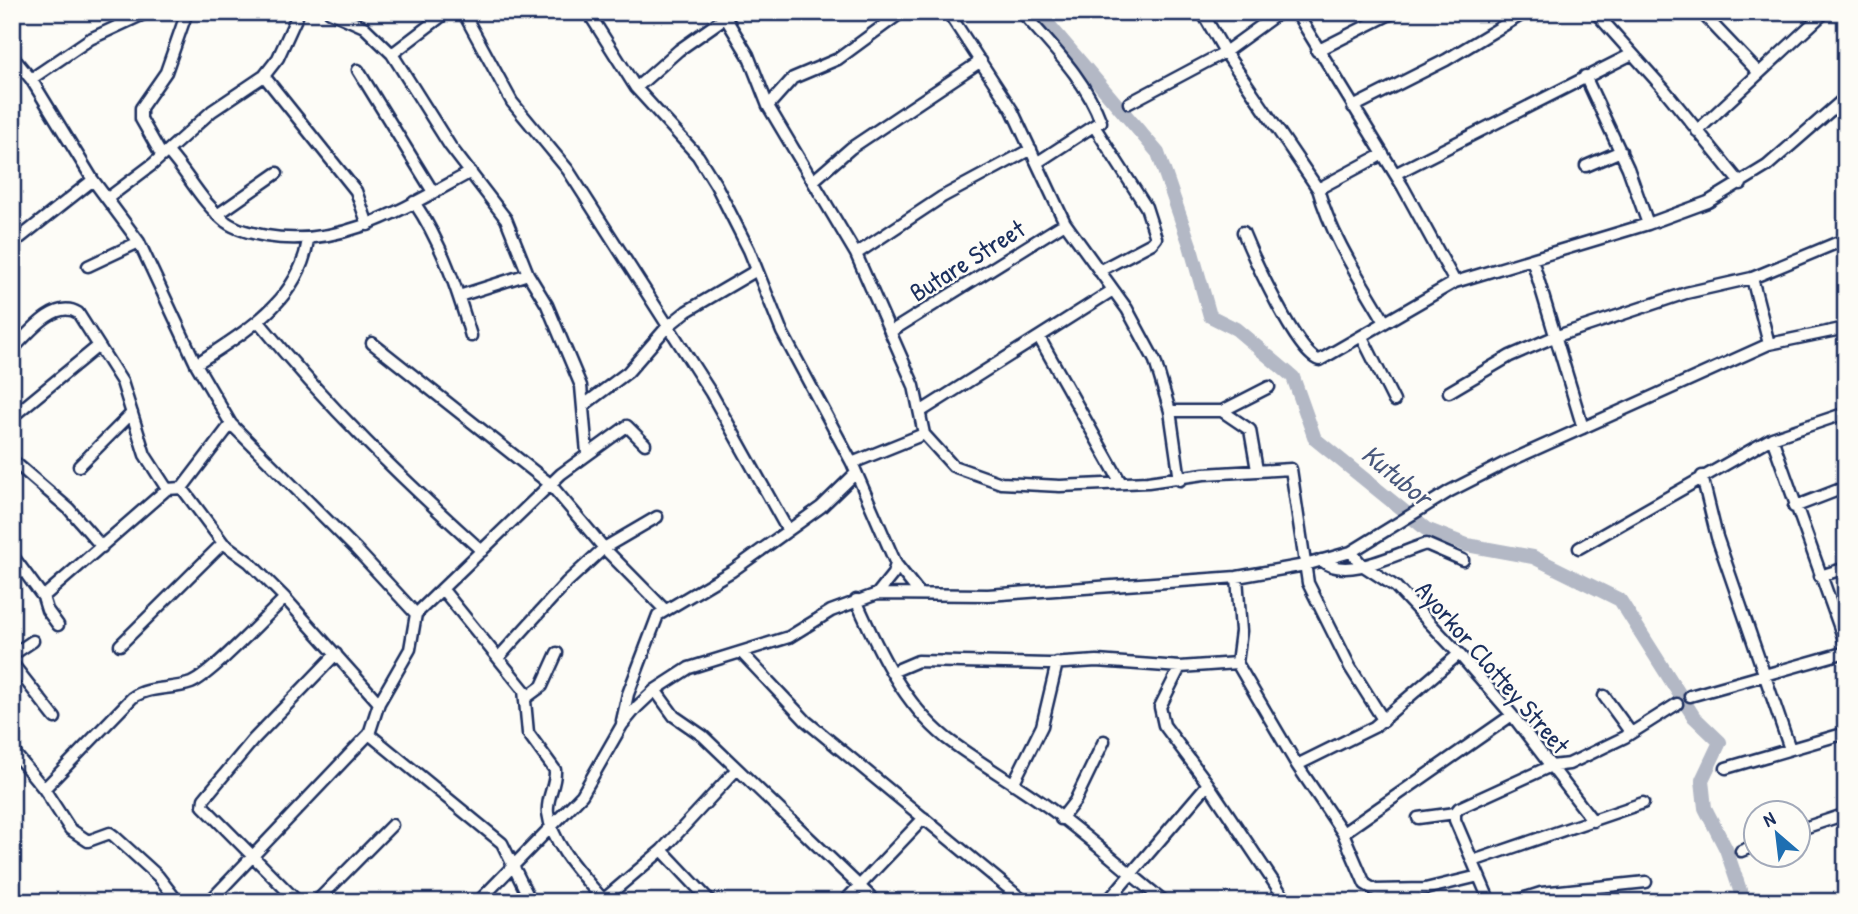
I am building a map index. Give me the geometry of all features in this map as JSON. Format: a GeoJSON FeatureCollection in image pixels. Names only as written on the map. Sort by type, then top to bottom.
{"type":"FeatureCollection","features":[{"type":"Feature","properties":{"kind":"street"},"geometry":{"type":"LineString","coordinates":[[31,79],[90,39],[134,15],[148,12]]}},
{"type":"Feature","properties":{"kind":"street"},"geometry":{"type":"LineString","coordinates":[[187,12],[172,60],[141,108],[141,119],[165,154],[185,171],[197,193],[229,224],[249,233],[308,240],[368,225],[471,172]]}},
{"type":"Feature","properties":{"kind":"street"},"geometry":{"type":"LineString","coordinates":[[108,198],[165,154],[212,111],[264,76],[278,58],[299,12]]}},
{"type":"Feature","properties":{"kind":"street"},"geometry":{"type":"LineString","coordinates":[[330,12],[364,27],[393,54],[445,137],[506,219],[528,274],[547,305],[581,386],[587,453]]}},
{"type":"Feature","properties":{"kind":"street"},"geometry":{"type":"LineString","coordinates":[[393,54],[447,12]]}},
{"type":"Feature","properties":{"kind":"street"},"geometry":{"type":"LineString","coordinates":[[463,12],[503,88],[572,175],[711,393],[787,529]]}},
{"type":"Feature","properties":{"kind":"street"},"geometry":{"type":"LineString","coordinates":[[588,12],[636,88],[698,156],[736,221],[782,332],[854,468],[897,564],[920,594]]}},
{"type":"Feature","properties":{"kind":"street"},"geometry":{"type":"LineString","coordinates":[[768,106],[793,78],[838,59],[902,12]]}},
{"type":"Feature","properties":{"kind":"street"},"geometry":{"type":"LineString","coordinates":[[948,12],[1012,110],[1065,223],[1127,309],[1155,361],[1170,411],[1180,480]]}},
{"type":"Feature","properties":{"kind":"street"},"geometry":{"type":"LineString","coordinates":[[1022,12],[1086,89],[1100,122],[1146,207],[1156,238],[1152,243],[1099,271]]}},
{"type":"Feature","properties":{"kind":"street"},"geometry":{"type":"LineString","coordinates":[[1202,12],[1225,52],[1318,189],[1324,209],[1348,261],[1385,322]]}},
{"type":"Feature","properties":{"kind":"street"},"geometry":{"type":"LineString","coordinates":[[1129,103],[1225,52],[1280,12]]}},
{"type":"Feature","properties":{"kind":"street"},"geometry":{"type":"LineString","coordinates":[[1296,12],[1317,51],[1395,174],[1455,282]]}},
{"type":"Feature","properties":{"kind":"street"},"geometry":{"type":"LineString","coordinates":[[1317,51],[1394,12]]}},
{"type":"Feature","properties":{"kind":"street"},"geometry":{"type":"LineString","coordinates":[[1353,107],[1457,54],[1526,12]]}},
{"type":"Feature","properties":{"kind":"street"},"geometry":{"type":"LineString","coordinates":[[1595,12],[1741,184]]}},
{"type":"Feature","properties":{"kind":"street"},"geometry":{"type":"LineString","coordinates":[[1701,12],[1759,73]]}},
{"type":"Feature","properties":{"kind":"street"},"geometry":{"type":"LineString","coordinates":[[1697,131],[1825,12]]}},
{"type":"Feature","properties":{"kind":"street"},"geometry":{"type":"LineString","coordinates":[[636,88],[664,62],[729,15],[768,106],[856,254],[914,386],[925,435],[953,467],[1001,483],[1060,486],[1180,480],[1204,474],[1286,468],[1293,473],[1308,583],[1350,667],[1384,721]]}},
{"type":"Feature","properties":{"kind":"street"},"geometry":{"type":"LineString","coordinates":[[12,48],[12,56],[31,79],[93,180],[139,242],[196,364],[231,424],[356,548],[416,614]]}},
{"type":"Feature","properties":{"kind":"street"},"geometry":{"type":"LineString","coordinates":[[1395,174],[1632,54]]}},
{"type":"Feature","properties":{"kind":"street"},"geometry":{"type":"LineString","coordinates":[[813,181],[851,148],[981,61]]}},
{"type":"Feature","properties":{"kind":"street"},"geometry":{"type":"LineString","coordinates":[[358,70],[433,192]]}},
{"type":"Feature","properties":{"kind":"street"},"geometry":{"type":"LineString","coordinates":[[264,76],[356,191],[368,225]]}},
{"type":"Feature","properties":{"kind":"street"},"geometry":{"type":"LineString","coordinates":[[1585,76],[1620,151],[1648,225]]}},
{"type":"Feature","properties":{"kind":"street"},"geometry":{"type":"LineString","coordinates":[[1243,232],[1276,303],[1314,360],[1320,360],[1455,282],[1694,209],[1741,184],[1801,138],[1846,97]]}},
{"type":"Feature","properties":{"kind":"street"},"geometry":{"type":"LineString","coordinates":[[1038,162],[1100,122]]}},
{"type":"Feature","properties":{"kind":"street"},"geometry":{"type":"LineString","coordinates":[[856,254],[942,197],[1031,149]]}},
{"type":"Feature","properties":{"kind":"street"},"geometry":{"type":"LineString","coordinates":[[1586,166],[1620,151]]}},
{"type":"Feature","properties":{"kind":"street"},"geometry":{"type":"LineString","coordinates":[[1318,189],[1383,154]]}},
{"type":"Feature","properties":{"kind":"street"},"geometry":{"type":"LineString","coordinates":[[217,215],[277,173]]}},
{"type":"Feature","properties":{"kind":"street"},"geometry":{"type":"LineString","coordinates":[[12,244],[93,180]]}},
{"type":"Feature","properties":{"kind":"street"},"geometry":{"type":"LineString","coordinates":[[414,202],[432,228],[459,296],[471,336]]}},
{"type":"Feature","properties":{"kind":"street","name":"Butare Street"},"geometry":{"type":"LineString","coordinates":[[890,332],[1065,223]]}},
{"type":"Feature","properties":{"kind":"street"},"geometry":{"type":"LineString","coordinates":[[1449,392],[1510,356],[1554,337],[1686,293],[1752,278],[1846,239]]}},
{"type":"Feature","properties":{"kind":"street"},"geometry":{"type":"LineString","coordinates":[[196,364],[259,323],[285,295],[302,268],[308,240]]}},
{"type":"Feature","properties":{"kind":"street"},"geometry":{"type":"LineString","coordinates":[[88,265],[139,242]]}},
{"type":"Feature","properties":{"kind":"street"},"geometry":{"type":"LineString","coordinates":[[1532,259],[1583,428]]}},
{"type":"Feature","properties":{"kind":"street"},"geometry":{"type":"LineString","coordinates":[[584,405],[628,372],[667,327],[713,294],[757,270]]}},
{"type":"Feature","properties":{"kind":"street"},"geometry":{"type":"LineString","coordinates":[[459,296],[528,274]]}},
{"type":"Feature","properties":{"kind":"street"},"geometry":{"type":"LineString","coordinates":[[1752,278],[1769,344]]}},
{"type":"Feature","properties":{"kind":"street"},"geometry":{"type":"LineString","coordinates":[[920,412],[1040,339],[1113,289]]}},
{"type":"Feature","properties":{"kind":"street"},"geometry":{"type":"LineString","coordinates":[[12,350],[41,321],[61,310],[71,309],[78,313],[97,347],[122,382],[145,455],[167,489]]}},
{"type":"Feature","properties":{"kind":"street"},"geometry":{"type":"LineString","coordinates":[[259,323],[304,378],[391,469],[482,551]]}},
{"type":"Feature","properties":{"kind":"street"},"geometry":{"type":"LineString","coordinates":[[478,902],[582,795],[622,725],[655,690],[689,668],[789,637],[831,611],[877,594],[988,596],[1237,577],[1305,565],[1351,552],[1450,491],[1494,468],[1769,344],[1846,328]]}},
{"type":"Feature","properties":{"kind":"street"},"geometry":{"type":"LineString","coordinates":[[1362,337],[1394,401]]}},
{"type":"Feature","properties":{"kind":"street"},"geometry":{"type":"LineString","coordinates":[[1040,339],[1121,483]]}},
{"type":"Feature","properties":{"kind":"street"},"geometry":{"type":"LineString","coordinates":[[372,342],[550,484],[604,548],[664,609]]}},
{"type":"Feature","properties":{"kind":"street"},"geometry":{"type":"LineString","coordinates":[[13,415],[97,347]]}},
{"type":"Feature","properties":{"kind":"street"},"geometry":{"type":"LineString","coordinates":[[1170,411],[1222,411],[1269,387]]}},
{"type":"Feature","properties":{"kind":"street"},"geometry":{"type":"LineString","coordinates":[[1222,411],[1250,430],[1257,470]]}},
{"type":"Feature","properties":{"kind":"street"},"geometry":{"type":"LineString","coordinates":[[79,466],[132,413]]}},
{"type":"Feature","properties":{"kind":"street"},"geometry":{"type":"LineString","coordinates":[[1579,548],[1772,438],[1846,413]]}},
{"type":"Feature","properties":{"kind":"street"},"geometry":{"type":"LineString","coordinates":[[43,597],[167,489],[183,488],[231,424]]}},
{"type":"Feature","properties":{"kind":"street"},"geometry":{"type":"LineString","coordinates":[[209,902],[369,734],[379,703],[410,649],[416,614],[550,484],[587,453],[627,426],[645,444]]}},
{"type":"Feature","properties":{"kind":"street"},"geometry":{"type":"LineString","coordinates":[[622,725],[628,694],[652,625],[664,609],[732,570],[832,498],[854,468],[925,435]]}},
{"type":"Feature","properties":{"kind":"street"},"geometry":{"type":"LineString","coordinates":[[1772,438],[1794,507],[1846,645]]}},
{"type":"Feature","properties":{"kind":"street"},"geometry":{"type":"LineString","coordinates":[[12,460],[69,509],[102,547]]}},
{"type":"Feature","properties":{"kind":"street"},"geometry":{"type":"LineString","coordinates":[[1702,476],[1717,537],[1790,749]]}},
{"type":"Feature","properties":{"kind":"street"},"geometry":{"type":"LineString","coordinates":[[1794,507],[1846,487]]}},
{"type":"Feature","properties":{"kind":"street"},"geometry":{"type":"LineString","coordinates":[[183,488],[223,542],[249,562],[285,598],[379,703]]}},
{"type":"Feature","properties":{"kind":"street"},"geometry":{"type":"LineString","coordinates":[[499,657],[558,591],[604,548],[657,517]]}},
{"type":"Feature","properties":{"kind":"street"},"geometry":{"type":"LineString","coordinates":[[120,645],[223,542]]}},
{"type":"Feature","properties":{"kind":"street"},"geometry":{"type":"LineString","coordinates":[[1321,560],[1336,569],[1362,565],[1426,544],[1463,560]]}},
{"type":"Feature","properties":{"kind":"street","name":"Ayorkor Clottey Street"},"geometry":{"type":"LineString","coordinates":[[1351,552],[1362,565],[1396,587],[1459,654],[1512,715],[1592,821]]}},
{"type":"Feature","properties":{"kind":"street"},"geometry":{"type":"LineString","coordinates":[[12,555],[43,597],[47,610],[58,625]]}},
{"type":"Feature","properties":{"kind":"street"},"geometry":{"type":"LineString","coordinates":[[877,594],[893,574],[897,564]]}},
{"type":"Feature","properties":{"kind":"street"},"geometry":{"type":"LineString","coordinates":[[1820,576],[1846,568]]}},
{"type":"Feature","properties":{"kind":"street"},"geometry":{"type":"LineString","coordinates":[[1237,577],[1241,631],[1237,663],[1297,765],[1343,833],[1369,888],[1370,902]]}},
{"type":"Feature","properties":{"kind":"street"},"geometry":{"type":"LineString","coordinates":[[443,590],[499,657],[527,697],[528,733],[555,770],[548,813],[552,828],[578,870],[604,901],[662,850],[737,769]]}},
{"type":"Feature","properties":{"kind":"street"},"geometry":{"type":"LineString","coordinates":[[44,789],[90,745],[132,698],[198,679],[285,598]]}},
{"type":"Feature","properties":{"kind":"street"},"geometry":{"type":"LineString","coordinates":[[856,600],[875,643],[892,672],[914,705],[944,736],[1061,819],[1165,902]]}},
{"type":"Feature","properties":{"kind":"street"},"geometry":{"type":"LineString","coordinates":[[33,641],[13,663],[55,718]]}},
{"type":"Feature","properties":{"kind":"street"},"geometry":{"type":"LineString","coordinates":[[741,652],[806,720],[1025,902]]}},
{"type":"Feature","properties":{"kind":"street"},"geometry":{"type":"LineString","coordinates":[[1690,696],[1846,652]]}},
{"type":"Feature","properties":{"kind":"street"},"geometry":{"type":"LineString","coordinates":[[527,697],[542,686],[557,653]]}},
{"type":"Feature","properties":{"kind":"street"},"geometry":{"type":"LineString","coordinates":[[298,902],[203,806],[204,799],[253,740],[335,654]]}},
{"type":"Feature","properties":{"kind":"street"},"geometry":{"type":"LineString","coordinates":[[1297,765],[1384,721],[1459,654]]}},
{"type":"Feature","properties":{"kind":"street"},"geometry":{"type":"LineString","coordinates":[[892,672],[918,661],[1097,661],[1180,667],[1237,663]]}},
{"type":"Feature","properties":{"kind":"street"},"geometry":{"type":"LineString","coordinates":[[1013,784],[1042,726],[1057,663]]}},
{"type":"Feature","properties":{"kind":"street"},"geometry":{"type":"LineString","coordinates":[[1180,667],[1163,698],[1161,717],[1168,732],[1208,784],[1287,902]]}},
{"type":"Feature","properties":{"kind":"street"},"geometry":{"type":"LineString","coordinates":[[655,690],[674,716],[703,736],[876,902]]}},
{"type":"Feature","properties":{"kind":"street"},"geometry":{"type":"LineString","coordinates":[[1604,696],[1631,733]]}},
{"type":"Feature","properties":{"kind":"street"},"geometry":{"type":"LineString","coordinates":[[1418,818],[1455,813],[1459,808],[1551,766],[1569,764],[1631,733],[1676,704]]}},
{"type":"Feature","properties":{"kind":"street"},"geometry":{"type":"LineString","coordinates":[[1343,833],[1512,715]]}},
{"type":"Feature","properties":{"kind":"street"},"geometry":{"type":"LineString","coordinates":[[1726,768],[1846,733]]}},
{"type":"Feature","properties":{"kind":"street"},"geometry":{"type":"LineString","coordinates":[[369,734],[502,843],[531,902]]}},
{"type":"Feature","properties":{"kind":"street"},"geometry":{"type":"LineString","coordinates":[[1061,819],[1079,793],[1104,741]]}},
{"type":"Feature","properties":{"kind":"street"},"geometry":{"type":"LineString","coordinates":[[12,750],[44,789],[70,829],[88,841],[110,833],[150,868],[178,902]]}},
{"type":"Feature","properties":{"kind":"street"},"geometry":{"type":"LineString","coordinates":[[1107,902],[1208,784]]}},
{"type":"Feature","properties":{"kind":"street"},"geometry":{"type":"LineString","coordinates":[[1473,861],[1643,803]]}},
{"type":"Feature","properties":{"kind":"street"},"geometry":{"type":"LineString","coordinates":[[1455,813],[1490,902]]}},
{"type":"Feature","properties":{"kind":"street"},"geometry":{"type":"LineString","coordinates":[[1812,826],[1846,814]]}},
{"type":"Feature","properties":{"kind":"street"},"geometry":{"type":"LineString","coordinates":[[844,902],[924,818]]}},
{"type":"Feature","properties":{"kind":"street"},"geometry":{"type":"LineString","coordinates":[[316,902],[392,825]]}},
{"type":"Feature","properties":{"kind":"street"},"geometry":{"type":"LineString","coordinates":[[662,850],[711,902]]}},
{"type":"Feature","properties":{"kind":"street"},"geometry":{"type":"LineString","coordinates":[[1369,888],[1441,887],[1479,876]]}},
{"type":"Feature","properties":{"kind":"street"},"geometry":{"type":"LineString","coordinates":[[1512,902],[1541,892],[1646,883]]}},
{"type":"Feature","properties":{"kind":"waterway","name":"Kutubor"},"geometry":{"type":"LineString","coordinates":[[1038,12],[1158,153],[1190,245],[1210,316],[1236,329],[1293,377],[1315,439],[1426,529],[1467,545],[1533,557],[1620,600],[1694,717],[1720,742],[1702,780],[1705,808],[1726,849],[1744,902]]}}]}
